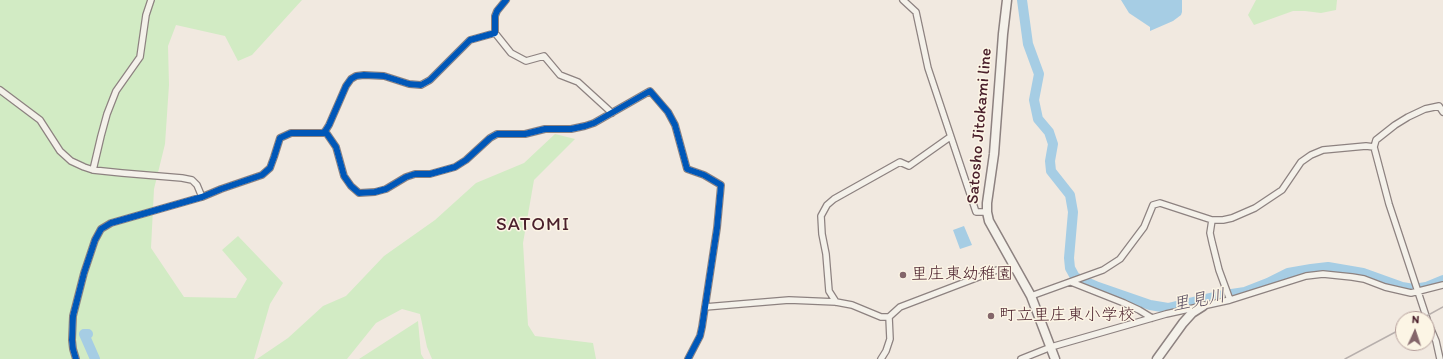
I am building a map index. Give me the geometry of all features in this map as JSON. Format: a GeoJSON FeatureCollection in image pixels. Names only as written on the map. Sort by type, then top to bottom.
{"type":"FeatureCollection","features":[{"type":"Feature","properties":{"kind":"main road","name":"Satosho Jitokami line"},"geometry":{"type":"LineString","coordinates":[[1007,0],[994,154],[986,202],[987,212],[990,222],[1031,296],[1055,359]]}},
{"type":"Feature","properties":{"kind":"main road"},"geometry":{"type":"LineString","coordinates":[[1156,359],[1183,323],[1192,313],[1203,306]]}},
{"type":"Feature","properties":{"kind":"street"},"geometry":{"type":"LineString","coordinates":[[93,170],[103,129],[116,91],[140,58],[145,31],[146,15],[151,0]]}},
{"type":"Feature","properties":{"kind":"street"},"geometry":{"type":"LineString","coordinates":[[506,0],[495,16],[495,33],[511,53],[526,61],[544,56],[560,75],[578,82],[612,113]]}},
{"type":"Feature","properties":{"kind":"street"},"geometry":{"type":"LineString","coordinates":[[903,0],[916,12],[928,68],[944,112],[950,137],[958,156],[976,212],[987,212]]}},
{"type":"Feature","properties":{"kind":"street"},"geometry":{"type":"LineString","coordinates":[[76,359],[72,340],[73,316],[84,273],[100,229],[111,223],[202,197],[221,189],[262,176],[270,168],[280,138],[291,133],[324,133],[346,86],[351,79],[356,76],[364,75],[384,76],[410,84],[421,85],[430,80],[470,40],[495,33]]}},
{"type":"Feature","properties":{"kind":"street"},"geometry":{"type":"LineString","coordinates":[[0,90],[40,120],[60,151],[71,161],[93,170],[192,180],[202,197]]}},
{"type":"Feature","properties":{"kind":"street"},"geometry":{"type":"LineString","coordinates":[[325,131],[336,147],[344,176],[351,186],[359,193],[375,192],[386,189],[406,177],[415,174],[430,174],[455,167],[466,160],[490,138],[497,134],[525,134],[545,129],[571,129],[594,123],[650,91],[668,112],[675,125],[687,169],[704,175],[721,185],[717,228],[700,336],[688,359]]}},
{"type":"Feature","properties":{"kind":"street"},"geometry":{"type":"LineString","coordinates":[[1424,311],[1389,204],[1374,147],[1376,140],[1408,117],[1425,109],[1439,106],[1443,112]]}},
{"type":"Feature","properties":{"kind":"street"},"geometry":{"type":"LineString","coordinates":[[836,302],[830,291],[822,234],[821,216],[827,204],[900,162],[909,166],[950,137]]}},
{"type":"Feature","properties":{"kind":"street"},"geometry":{"type":"LineString","coordinates":[[1031,296],[1103,270],[1120,258],[1144,227],[1153,205],[1160,203],[1212,220],[1232,218],[1245,213],[1270,199],[1282,190],[1301,162],[1310,155],[1323,150],[1366,146],[1374,147]]}},
{"type":"Feature","properties":{"kind":"street"},"geometry":{"type":"LineString","coordinates":[[1212,220],[1210,233],[1212,242],[1219,270],[1230,300]]}},
{"type":"Feature","properties":{"kind":"street"},"geometry":{"type":"LineString","coordinates":[[705,307],[789,300],[836,302],[852,305],[880,317],[889,316],[900,307],[997,270],[1015,268]]}},
{"type":"Feature","properties":{"kind":"street"},"geometry":{"type":"LineString","coordinates":[[1021,359],[1051,347],[1152,318],[1230,300],[1296,278],[1323,274],[1364,279],[1385,287],[1411,292],[1418,292],[1443,285]]}},
{"type":"Feature","properties":{"kind":"street"},"geometry":{"type":"LineString","coordinates":[[1072,281],[1124,302],[1152,318]]}},
{"type":"Feature","properties":{"kind":"street"},"geometry":{"type":"LineString","coordinates":[[881,359],[886,351],[890,339],[889,316]]}},
{"type":"Feature","properties":{"kind":"street"},"geometry":{"type":"LineString","coordinates":[[1435,339],[1440,359]]}},
{"type":"Feature","properties":{"kind":"green space"},"geometry":{"type":"Polygon","coordinates":[[[0,0],[302,0],[252,55],[238,61],[225,36],[176,25],[168,46],[169,85],[165,144],[154,189],[151,248],[184,297],[236,298],[247,279],[222,250],[238,236],[283,283],[270,304],[254,359],[0,359],[0,0]]]}},
{"type":"Feature","properties":{"kind":"green space"},"geometry":{"type":"Polygon","coordinates":[[[1256,0],[1337,0],[1336,10],[1321,13],[1293,11],[1254,25],[1248,15],[1256,0]]]}},
{"type":"Feature","properties":{"kind":"green space"},"geometry":{"type":"Polygon","coordinates":[[[555,134],[575,139],[534,180],[523,243],[528,325],[535,336],[593,343],[596,359],[432,359],[427,347],[420,314],[402,309],[376,323],[347,359],[257,359],[288,338],[323,306],[346,296],[384,256],[435,220],[476,183],[524,163],[555,134]]]}},
{"type":"Feature","properties":{"kind":"green space"},"geometry":{"type":"Polygon","coordinates":[[[418,321],[421,354],[424,359],[359,359],[418,321]]]}},
{"type":"Feature","properties":{"kind":"water"},"geometry":{"type":"Polygon","coordinates":[[[1121,0],[1182,0],[1182,12],[1181,15],[1173,21],[1150,31],[1150,27],[1129,13],[1121,0]]]}},
{"type":"Feature","properties":{"kind":"water"},"geometry":{"type":"Polygon","coordinates":[[[964,226],[972,245],[960,249],[953,230],[964,226]]]}},
{"type":"Feature","properties":{"kind":"waterway","name":"里見川"},"geometry":{"type":"LineString","coordinates":[[1022,0],[1028,44],[1039,74],[1034,100],[1038,119],[1049,132],[1053,144],[1050,161],[1051,171],[1070,195],[1073,212],[1069,258],[1070,268],[1075,277],[1098,287],[1150,305],[1168,308],[1218,296],[1245,292],[1288,273],[1328,267],[1363,273],[1402,287],[1414,289],[1426,287],[1443,280]]}},
{"type":"Feature","properties":{"kind":"waterway"},"geometry":{"type":"LineString","coordinates":[[88,334],[84,334],[95,359]]}},
{"type":"Feature","properties":{"kind":"railway"},"geometry":{"type":"LineString","coordinates":[[1435,311],[1443,307]]}},
{"type":"Feature","properties":{"kind":"railway"},"geometry":{"type":"LineString","coordinates":[[1345,359],[1395,332]]}},
{"type":"Feature","properties":{"kind":"cycle path"},"geometry":{"type":"LineString","coordinates":[[76,359],[72,340],[73,316],[84,273],[95,240],[101,229],[111,223],[202,197],[262,175],[270,168],[280,138],[291,133],[324,133],[346,86],[351,79],[356,76],[364,75],[384,76],[409,84],[421,85],[430,80],[470,40],[495,33],[495,16],[506,0]]}},
{"type":"Feature","properties":{"kind":"cycle path"},"geometry":{"type":"LineString","coordinates":[[325,131],[336,147],[344,176],[351,186],[359,193],[375,192],[386,189],[406,177],[415,174],[430,174],[455,167],[466,160],[490,138],[497,134],[525,134],[545,129],[571,129],[585,126],[594,123],[650,91],[668,112],[675,125],[687,169],[704,175],[721,185],[717,228],[702,327],[700,336],[688,359]]}},
{"type":"Feature","properties":{"kind":"place","name":"里庄東幼稚園"},"geometry":{"type":"Point","coordinates":[903,275]}},
{"type":"Feature","properties":{"kind":"place","name":"町立里庄東小学校"},"geometry":{"type":"Point","coordinates":[991,316]}},
{"type":"Feature","properties":{"kind":"district","name":"SATOMI"},"geometry":{"type":"Point","coordinates":[533,225]}}]}
